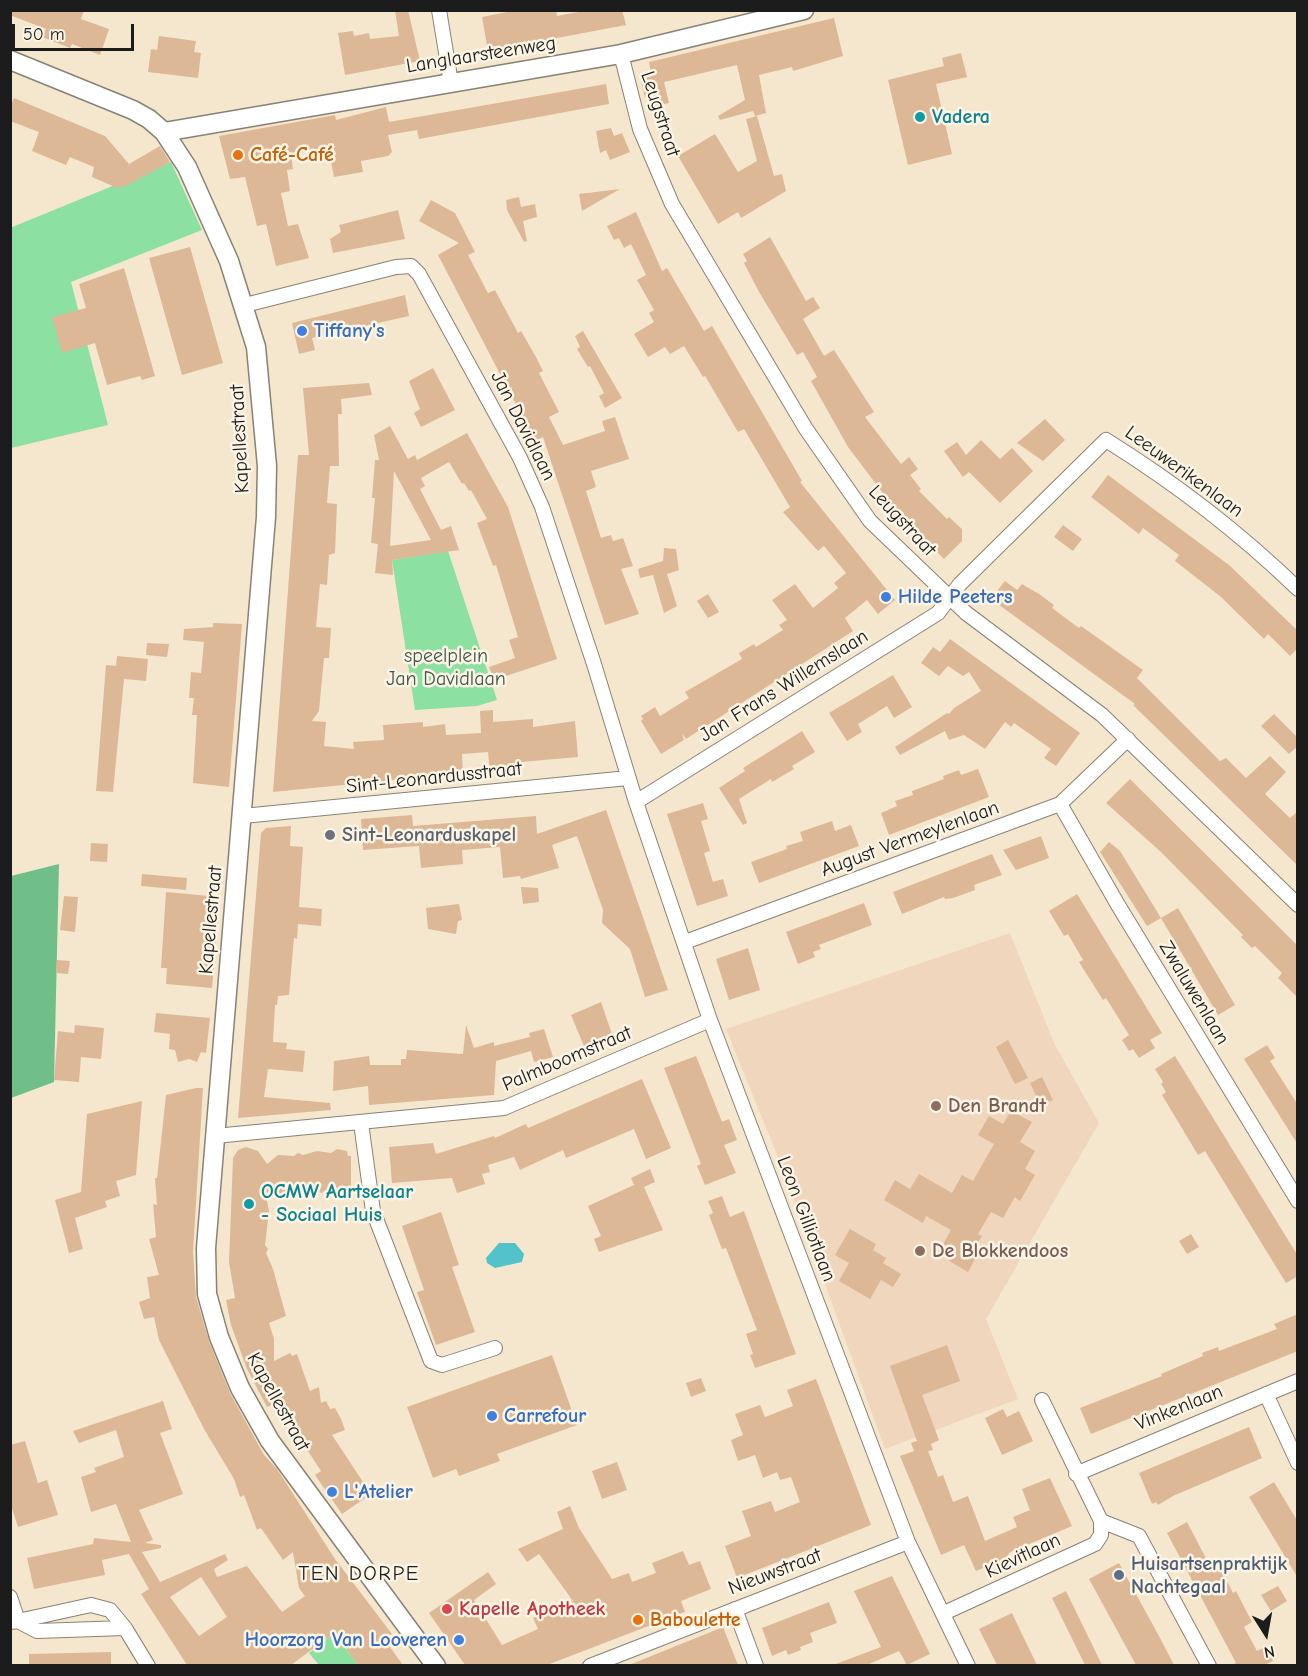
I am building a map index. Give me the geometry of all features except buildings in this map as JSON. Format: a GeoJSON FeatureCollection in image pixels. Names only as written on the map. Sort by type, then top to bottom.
{"type":"FeatureCollection","features":[{"type":"Feature","properties":{"kind":"street"},"geometry":{"type":"LineString","coordinates":[[439,10],[451,83]]}},
{"type":"Feature","properties":{"kind":"street","name":"Langlaarsteenweg"},"geometry":{"type":"LineString","coordinates":[[164,132],[621,54],[804,10]]}},
{"type":"Feature","properties":{"kind":"street","name":"Leugstraat"},"geometry":{"type":"LineString","coordinates":[[621,54],[640,129],[672,204],[806,429],[870,521],[949,598],[1102,715],[1298,905]]}},
{"type":"Feature","properties":{"kind":"street"},"geometry":{"type":"LineString","coordinates":[[10,60],[133,110],[164,132]]}},
{"type":"Feature","properties":{"kind":"street","name":"Kapellestraat"},"geometry":{"type":"LineString","coordinates":[[164,132],[201,194],[245,306],[258,363],[267,466],[266,517],[243,816],[206,1248],[207,1294],[219,1337],[240,1388],[270,1441],[436,1665]]}},
{"type":"Feature","properties":{"kind":"street","name":"Jan Davidlaan"},"geometry":{"type":"LineString","coordinates":[[245,306],[396,267],[411,266],[419,274],[520,458],[542,507],[594,664],[628,778]]}},
{"type":"Feature","properties":{"kind":"street","name":"Leeuwerikenlaan"},"geometry":{"type":"LineString","coordinates":[[949,598],[960,584],[1106,440],[1161,475],[1259,552],[1298,589]]}},
{"type":"Feature","properties":{"kind":"street","name":"Jan Frans Willemslaan"},"geometry":{"type":"LineString","coordinates":[[636,802],[938,613],[949,598]]}},
{"type":"Feature","properties":{"kind":"street","name":"August Vermeylenlaan"},"geometry":{"type":"LineString","coordinates":[[685,942],[1060,804],[1128,740]]}},
{"type":"Feature","properties":{"kind":"street","name":"Leon Gilliotlaan"},"geometry":{"type":"LineString","coordinates":[[628,778],[710,1020],[908,1542],[968,1665]]}},
{"type":"Feature","properties":{"kind":"street","name":"Sint-Leonardusstraat"},"geometry":{"type":"LineString","coordinates":[[243,816],[628,778]]}},
{"type":"Feature","properties":{"kind":"street","name":"Zwaluwenlaan"},"geometry":{"type":"LineString","coordinates":[[1060,804],[1118,905],[1298,1201]]}},
{"type":"Feature","properties":{"kind":"street","name":"Palmboomstraat"},"geometry":{"type":"LineString","coordinates":[[215,1136],[504,1108],[710,1020]]}},
{"type":"Feature","properties":{"kind":"street"},"geometry":{"type":"LineString","coordinates":[[362,1123],[373,1211],[431,1361],[442,1365],[495,1348]]}},
{"type":"Feature","properties":{"kind":"street","name":"Vinkenlaan"},"geometry":{"type":"LineString","coordinates":[[1076,1474],[1298,1381]]}},
{"type":"Feature","properties":{"kind":"street"},"geometry":{"type":"LineString","coordinates":[[1266,1394],[1298,1463]]}},
{"type":"Feature","properties":{"kind":"street"},"geometry":{"type":"LineString","coordinates":[[1041,1400],[1101,1521],[1139,1536],[1209,1665]]}},
{"type":"Feature","properties":{"kind":"street","name":"Kievitlaan"},"geometry":{"type":"LineString","coordinates":[[944,1613],[1095,1544],[1101,1535],[1101,1521]]}},
{"type":"Feature","properties":{"kind":"street","name":"Nieuwstraat"},"geometry":{"type":"LineString","coordinates":[[590,1665],[908,1542]]}},
{"type":"Feature","properties":{"kind":"street"},"geometry":{"type":"LineString","coordinates":[[10,1597],[14,1622]]}},
{"type":"Feature","properties":{"kind":"street"},"geometry":{"type":"LineString","coordinates":[[14,1622],[91,1605],[110,1610],[125,1628],[148,1665]]}},
{"type":"Feature","properties":{"kind":"street"},"geometry":{"type":"LineString","coordinates":[[735,1609],[756,1665]]}},
{"type":"Feature","properties":{"kind":"street"},"geometry":{"type":"LineString","coordinates":[[14,1622],[37,1631],[125,1628]]}},
{"type":"Feature","properties":{"kind":"shaded area"},"geometry":{"type":"Polygon","coordinates":[[[1010,933],[1055,1045],[1099,1123],[986,1319],[1018,1399],[885,1449],[784,1172],[726,1029],[1010,933]]]}},
{"type":"Feature","properties":{"kind":"green space"},"geometry":{"type":"Polygon","coordinates":[[[171,162],[202,230],[71,282],[108,425],[11,448],[10,228],[171,162]]]}},
{"type":"Feature","properties":{"kind":"green space","name":"speelplein Jan Davidlaan"},"geometry":{"type":"Polygon","coordinates":[[[448,551],[497,700],[477,706],[415,710],[392,560],[448,551]]]}},
{"type":"Feature","properties":{"kind":"green space"},"geometry":{"type":"Polygon","coordinates":[[[59,864],[54,1082],[11,1098],[11,876],[59,864]]]}},
{"type":"Feature","properties":{"kind":"green space"},"geometry":{"type":"Polygon","coordinates":[[[334,1633],[358,1665],[319,1665],[309,1653],[334,1633]]]}},
{"type":"Feature","properties":{"kind":"water"},"geometry":{"type":"Polygon","coordinates":[[[499,1243],[515,1243],[524,1254],[522,1262],[495,1268],[487,1263],[486,1258],[499,1243]]]}},
{"type":"Feature","properties":{"kind":"place","name":"Vadera"},"geometry":{"type":"Point","coordinates":[920,117]}},
{"type":"Feature","properties":{"kind":"place","name":"Café-Café"},"geometry":{"type":"Point","coordinates":[238,155]}},
{"type":"Feature","properties":{"kind":"place","name":"Tiffany's"},"geometry":{"type":"Point","coordinates":[302,331]}},
{"type":"Feature","properties":{"kind":"place","name":"Hilde Peeters"},"geometry":{"type":"Point","coordinates":[886,597]}},
{"type":"Feature","properties":{"kind":"place","name":"Sint-Leonarduskapel"},"geometry":{"type":"Point","coordinates":[330,835]}},
{"type":"Feature","properties":{"kind":"place","name":"Den Brandt"},"geometry":{"type":"Point","coordinates":[936,1106]}},
{"type":"Feature","properties":{"kind":"place","name":"OCMW Aartselaar - Sociaal Huis"},"geometry":{"type":"Point","coordinates":[249,1204]}},
{"type":"Feature","properties":{"kind":"place","name":"De Blokkendoos"},"geometry":{"type":"Point","coordinates":[920,1251]}},
{"type":"Feature","properties":{"kind":"place","name":"Carrefour"},"geometry":{"type":"Point","coordinates":[492,1416]}},
{"type":"Feature","properties":{"kind":"place","name":"L'Atelier"},"geometry":{"type":"Point","coordinates":[332,1492]}},
{"type":"Feature","properties":{"kind":"place","name":"Huisartsenpraktijk Nachtegaal"},"geometry":{"type":"Point","coordinates":[1119,1575]}},
{"type":"Feature","properties":{"kind":"place","name":"Kapelle Apotheek"},"geometry":{"type":"Point","coordinates":[447,1609]}},
{"type":"Feature","properties":{"kind":"place","name":"Baboulette"},"geometry":{"type":"Point","coordinates":[638,1620]}},
{"type":"Feature","properties":{"kind":"place","name":"Hoorzorg Van Looveren"},"geometry":{"type":"Point","coordinates":[459,1640]}},
{"type":"Feature","properties":{"kind":"district","name":"TEN DORPE"},"geometry":{"type":"Point","coordinates":[359,1574]}}]}
